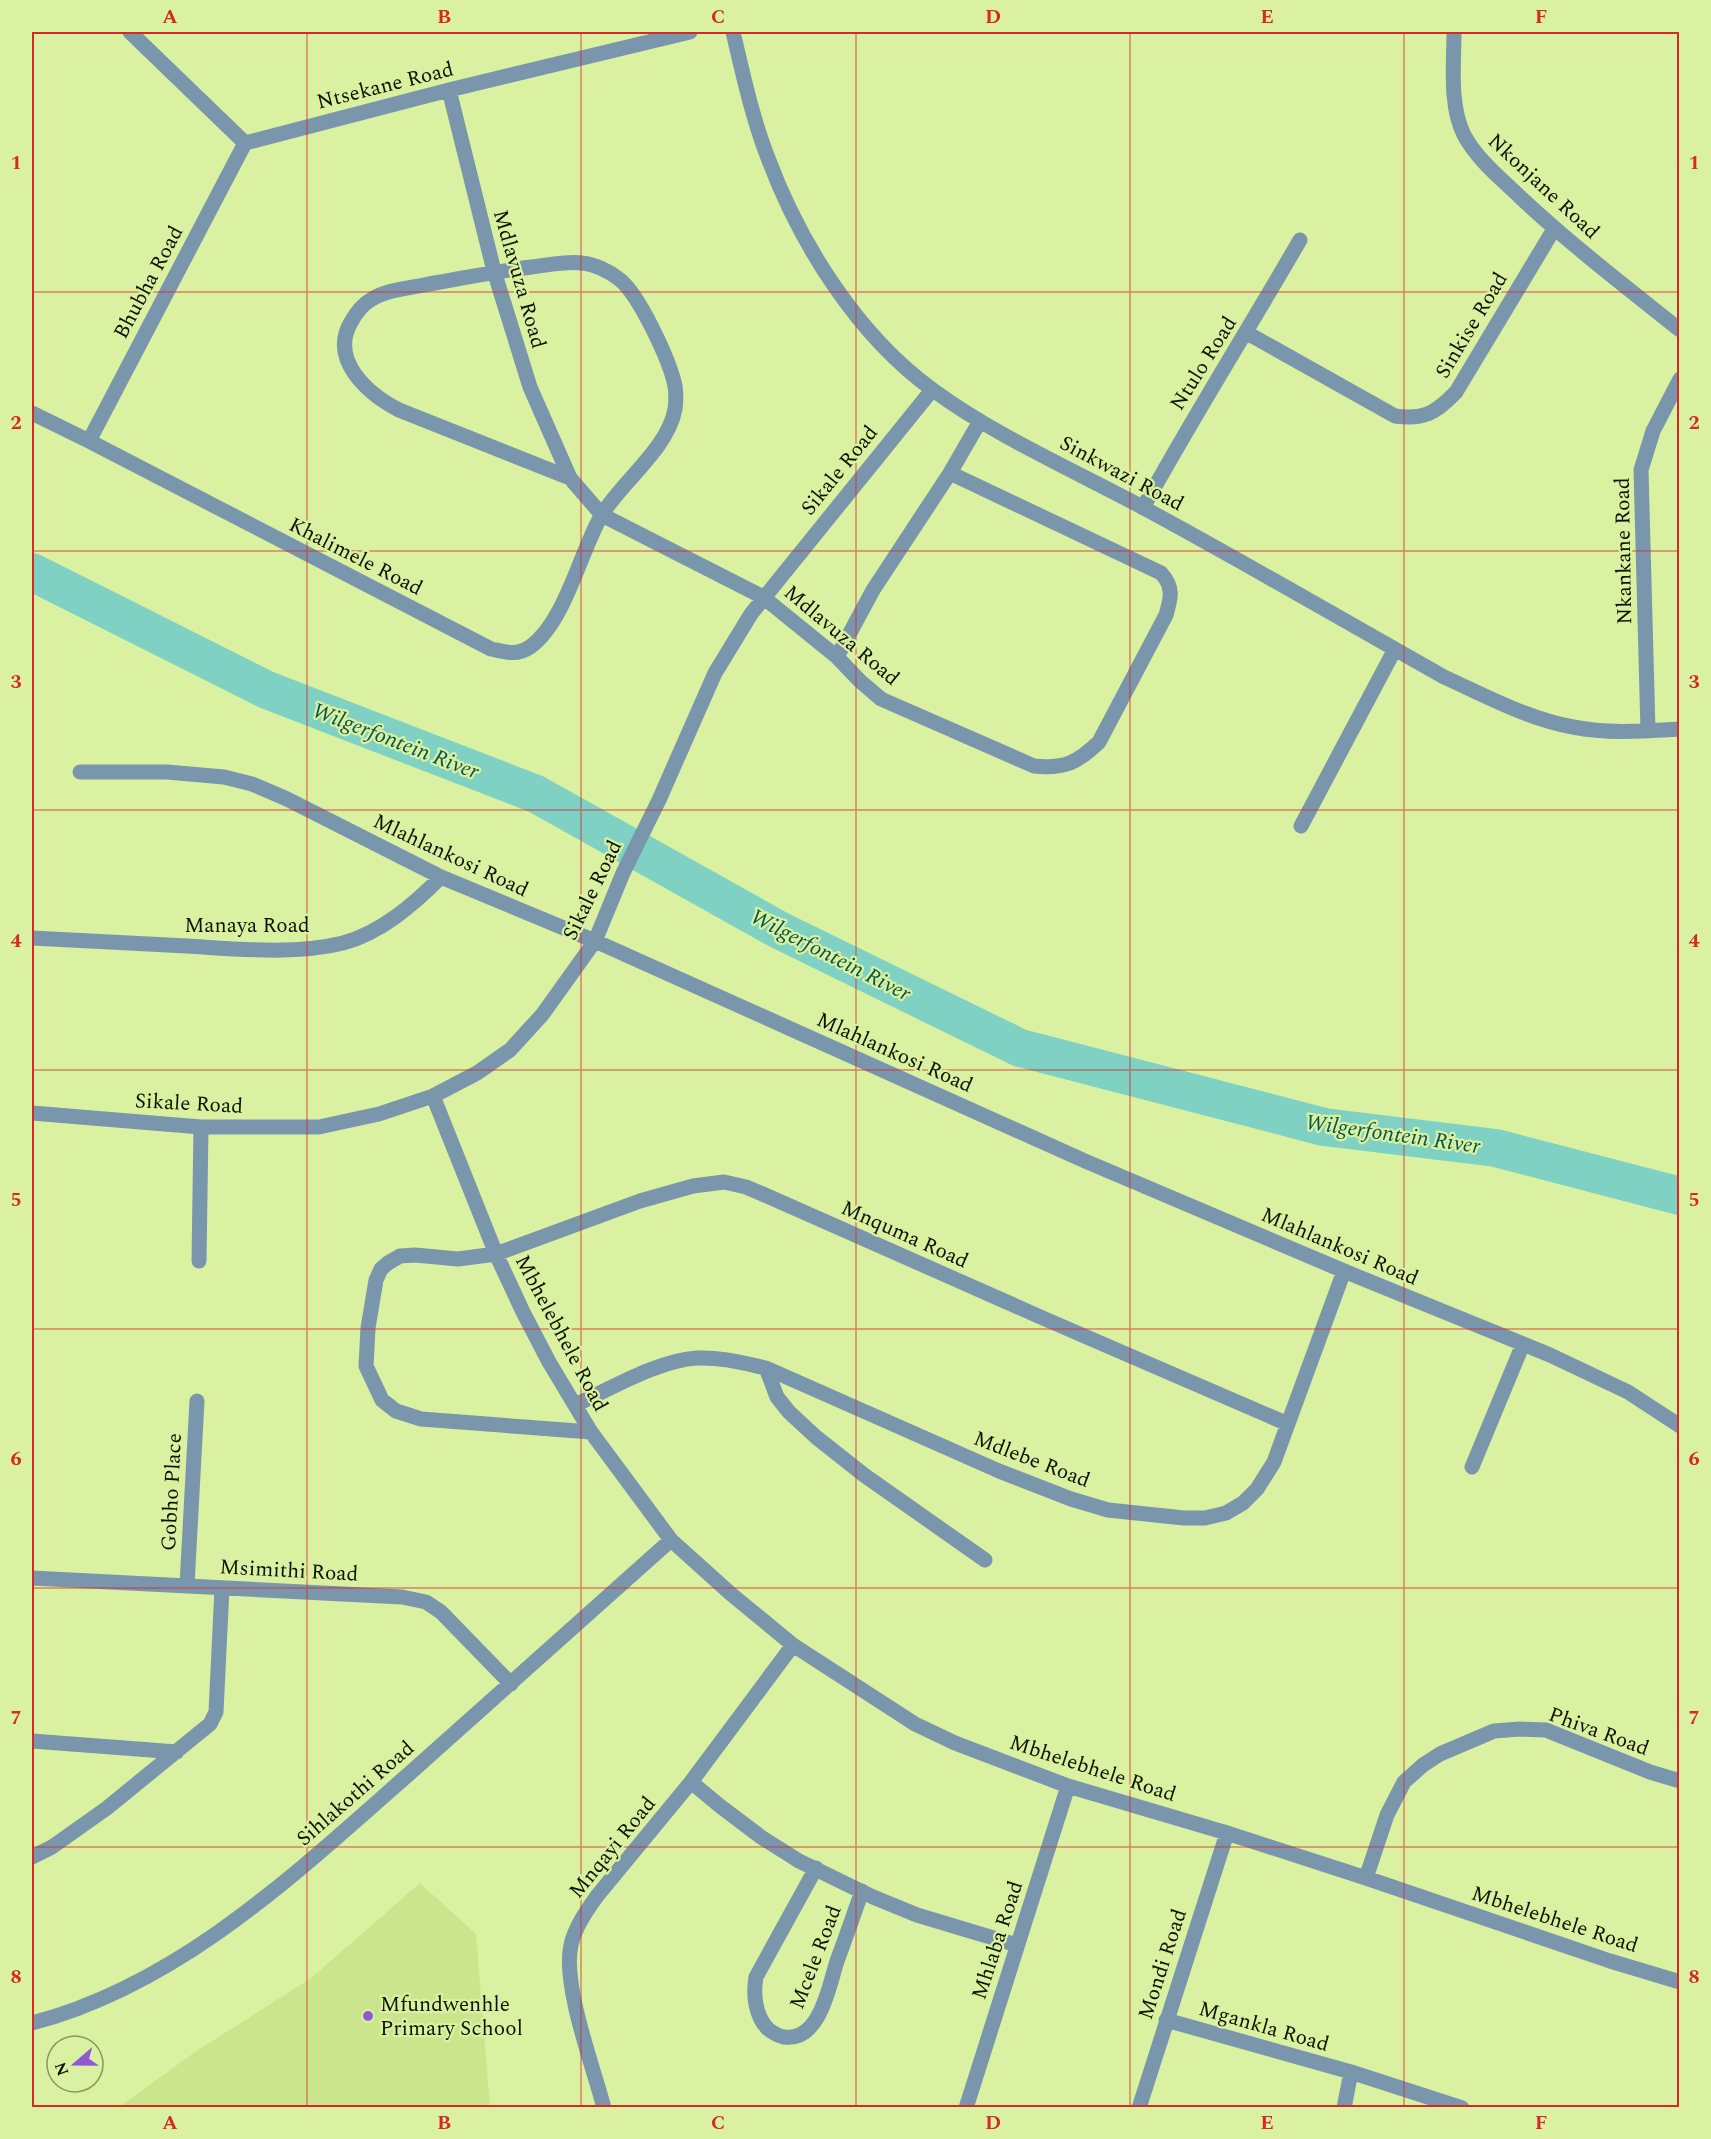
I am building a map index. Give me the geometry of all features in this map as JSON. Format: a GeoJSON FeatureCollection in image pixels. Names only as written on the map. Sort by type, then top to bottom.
{"type":"FeatureCollection","features":[{"type":"Feature","properties":{"kind":"street"},"geometry":{"type":"LineString","coordinates":[[130,32],[245,143]]}},
{"type":"Feature","properties":{"kind":"street","name":"Ntsekane Road"},"geometry":{"type":"LineString","coordinates":[[245,143],[449,90],[690,32]]}},
{"type":"Feature","properties":{"kind":"street","name":"Sinkwazi Road"},"geometry":{"type":"LineString","coordinates":[[733,32],[749,100],[768,158],[791,211],[819,261],[855,314],[901,364],[932,390],[980,421],[1143,508],[1444,677],[1532,716],[1573,728],[1648,731],[1680,729]]}},
{"type":"Feature","properties":{"kind":"street","name":"Nkonjane Road"},"geometry":{"type":"LineString","coordinates":[[1454,32],[1456,112],[1464,134],[1475,152],[1554,229],[1680,330]]}},
{"type":"Feature","properties":{"kind":"street","name":"Mdlavuza Road"},"geometry":{"type":"LineString","coordinates":[[449,90],[494,272],[530,387],[570,477],[602,515],[763,597],[837,657],[881,699],[1034,766],[1054,768],[1072,763],[1099,742],[1166,615],[1171,598],[1171,587],[1168,580],[1152,568],[950,473]]}},
{"type":"Feature","properties":{"kind":"street","name":"Bhubha Road"},"geometry":{"type":"LineString","coordinates":[[89,441],[245,143]]}},
{"type":"Feature","properties":{"kind":"street","name":"Sinkise Road"},"geometry":{"type":"LineString","coordinates":[[1247,333],[1395,416],[1423,417],[1443,405],[1456,392],[1554,229]]}},
{"type":"Feature","properties":{"kind":"street","name":"Ntulo Road"},"geometry":{"type":"LineString","coordinates":[[1143,508],[1193,418],[1247,333],[1300,240]]}},
{"type":"Feature","properties":{"kind":"street","name":"Khalimele Road"},"geometry":{"type":"LineString","coordinates":[[32,413],[491,649],[510,654],[522,651],[531,646],[557,614],[602,515],[668,431],[675,408],[675,388],[669,366],[639,304],[620,280],[605,270],[583,262],[494,272],[391,292],[372,299],[357,312],[348,327],[344,345],[349,363],[358,380],[380,400],[399,410],[570,477]]}},
{"type":"Feature","properties":{"kind":"street","name":"Nkankane Road"},"geometry":{"type":"LineString","coordinates":[[1648,731],[1641,470],[1653,431],[1680,379]]}},
{"type":"Feature","properties":{"kind":"street","name":"Sikale Road"},"geometry":{"type":"LineString","coordinates":[[32,1113],[201,1126],[319,1127],[379,1114],[433,1096],[477,1073],[510,1050],[542,1014],[595,941],[623,873],[715,673],[731,645],[763,597],[932,390]]}},
{"type":"Feature","properties":{"kind":"street"},"geometry":{"type":"LineString","coordinates":[[837,657],[873,590],[950,473],[980,421]]}},
{"type":"Feature","properties":{"kind":"street"},"geometry":{"type":"LineString","coordinates":[[1301,826],[1395,649]]}},
{"type":"Feature","properties":{"kind":"street","name":"Mlahlankosi Road"},"geometry":{"type":"LineString","coordinates":[[80,772],[167,772],[224,777],[252,784],[298,804],[441,877],[595,941],[1085,1161],[1522,1344],[1628,1392],[1680,1426]]}},
{"type":"Feature","properties":{"kind":"street","name":"Manaya Road"},"geometry":{"type":"LineString","coordinates":[[32,938],[249,950],[332,945],[344,943],[371,932],[406,908],[441,877]]}},
{"type":"Feature","properties":{"kind":"street","name":"Mbhelebhele Road"},"geometry":{"type":"LineString","coordinates":[[433,1096],[496,1254],[539,1342],[591,1432],[670,1540],[731,1594],[793,1644],[915,1724],[955,1743],[1068,1786],[1227,1833],[1610,1961],[1680,1982]]}},
{"type":"Feature","properties":{"kind":"street"},"geometry":{"type":"LineString","coordinates":[[199,1261],[201,1126]]}},
{"type":"Feature","properties":{"kind":"street","name":"Mnquma Road"},"geometry":{"type":"LineString","coordinates":[[496,1254],[640,1202],[693,1186],[724,1182],[746,1187],[765,1195],[1288,1425]]}},
{"type":"Feature","properties":{"kind":"street","name":"Mbhelebhele Road"},"geometry":{"type":"LineString","coordinates":[[496,1254],[458,1259],[438,1256],[400,1256],[381,1269],[376,1280],[368,1328],[366,1366],[382,1400],[396,1411],[421,1419],[591,1432]]}},
{"type":"Feature","properties":{"kind":"street","name":"Mdlebe Road"},"geometry":{"type":"LineString","coordinates":[[575,1405],[672,1362],[695,1358],[718,1358],[766,1368],[999,1471],[1071,1499],[1108,1510],[1205,1518],[1226,1513],[1243,1503],[1257,1489],[1274,1462],[1344,1271]]}},
{"type":"Feature","properties":{"kind":"street"},"geometry":{"type":"LineString","coordinates":[[1472,1467],[1522,1344]]}},
{"type":"Feature","properties":{"kind":"street"},"geometry":{"type":"LineString","coordinates":[[766,1368],[777,1397],[789,1412],[816,1437],[864,1475],[985,1560]]}},
{"type":"Feature","properties":{"kind":"street","name":"Gobho Place"},"geometry":{"type":"LineString","coordinates":[[187,1586],[197,1401]]}},
{"type":"Feature","properties":{"kind":"street","name":"Sihlakothi Road"},"geometry":{"type":"LineString","coordinates":[[32,2023],[90,2005],[148,1976],[214,1936],[323,1850],[670,1540]]}},
{"type":"Feature","properties":{"kind":"street","name":"Msimithi Road"},"geometry":{"type":"LineString","coordinates":[[32,1578],[402,1597],[426,1602],[459,1628],[511,1684]]}},
{"type":"Feature","properties":{"kind":"street"},"geometry":{"type":"LineString","coordinates":[[32,1857],[52,1847],[107,1808],[210,1724],[216,1712],[222,1588]]}},
{"type":"Feature","properties":{"kind":"street","name":"Mnqayi Road"},"geometry":{"type":"LineString","coordinates":[[604,2108],[575,2003],[569,1960],[572,1942],[584,1915],[597,1896],[692,1782],[793,1644]]}},
{"type":"Feature","properties":{"kind":"street","name":"Phiva Road"},"geometry":{"type":"LineString","coordinates":[[1366,1878],[1387,1815],[1404,1782],[1440,1754],[1494,1731],[1546,1730],[1650,1772],[1680,1781]]}},
{"type":"Feature","properties":{"kind":"street"},"geometry":{"type":"LineString","coordinates":[[32,1742],[177,1752]]}},
{"type":"Feature","properties":{"kind":"street","name":"Mcele Road"},"geometry":{"type":"LineString","coordinates":[[692,1782],[761,1837],[799,1861],[917,1915],[1017,1945]]}},
{"type":"Feature","properties":{"kind":"street","name":"Mhlaba Road"},"geometry":{"type":"LineString","coordinates":[[966,2108],[1068,1786]]}},
{"type":"Feature","properties":{"kind":"street","name":"Mondi Road"},"geometry":{"type":"LineString","coordinates":[[1139,2108],[1227,1833]]}},
{"type":"Feature","properties":{"kind":"street","name":"Mcele Road"},"geometry":{"type":"LineString","coordinates":[[816,1868],[756,1977],[754,1991],[764,2024],[771,2032],[779,2036],[802,2035],[823,2007],[862,1891]]}},
{"type":"Feature","properties":{"kind":"street","name":"Mgankla Road"},"geometry":{"type":"LineString","coordinates":[[1166,2020],[1351,2072],[1462,2108]]}},
{"type":"Feature","properties":{"kind":"street","name":"Mgankla Road"},"geometry":{"type":"LineString","coordinates":[[1344,2108],[1351,2072]]}},
{"type":"Feature","properties":{"kind":"shaded area","name":"Mfundwenhle Primary School"},"geometry":{"type":"Polygon","coordinates":[[[420,1883],[476,1934],[490,2107],[119,2107],[195,2052],[310,1979],[420,1883]]]}},
{"type":"Feature","properties":{"kind":"waterway","name":"Wilgerfontein River"},"geometry":{"type":"LineString","coordinates":[[32,572],[267,690],[536,794],[779,930],[1020,1048],[1324,1127],[1496,1148],[1680,1196]]}},
{"type":"Feature","properties":{"kind":"place","name":"Mfundwenhle Primary School"},"geometry":{"type":"Point","coordinates":[368,2016]}}]}
